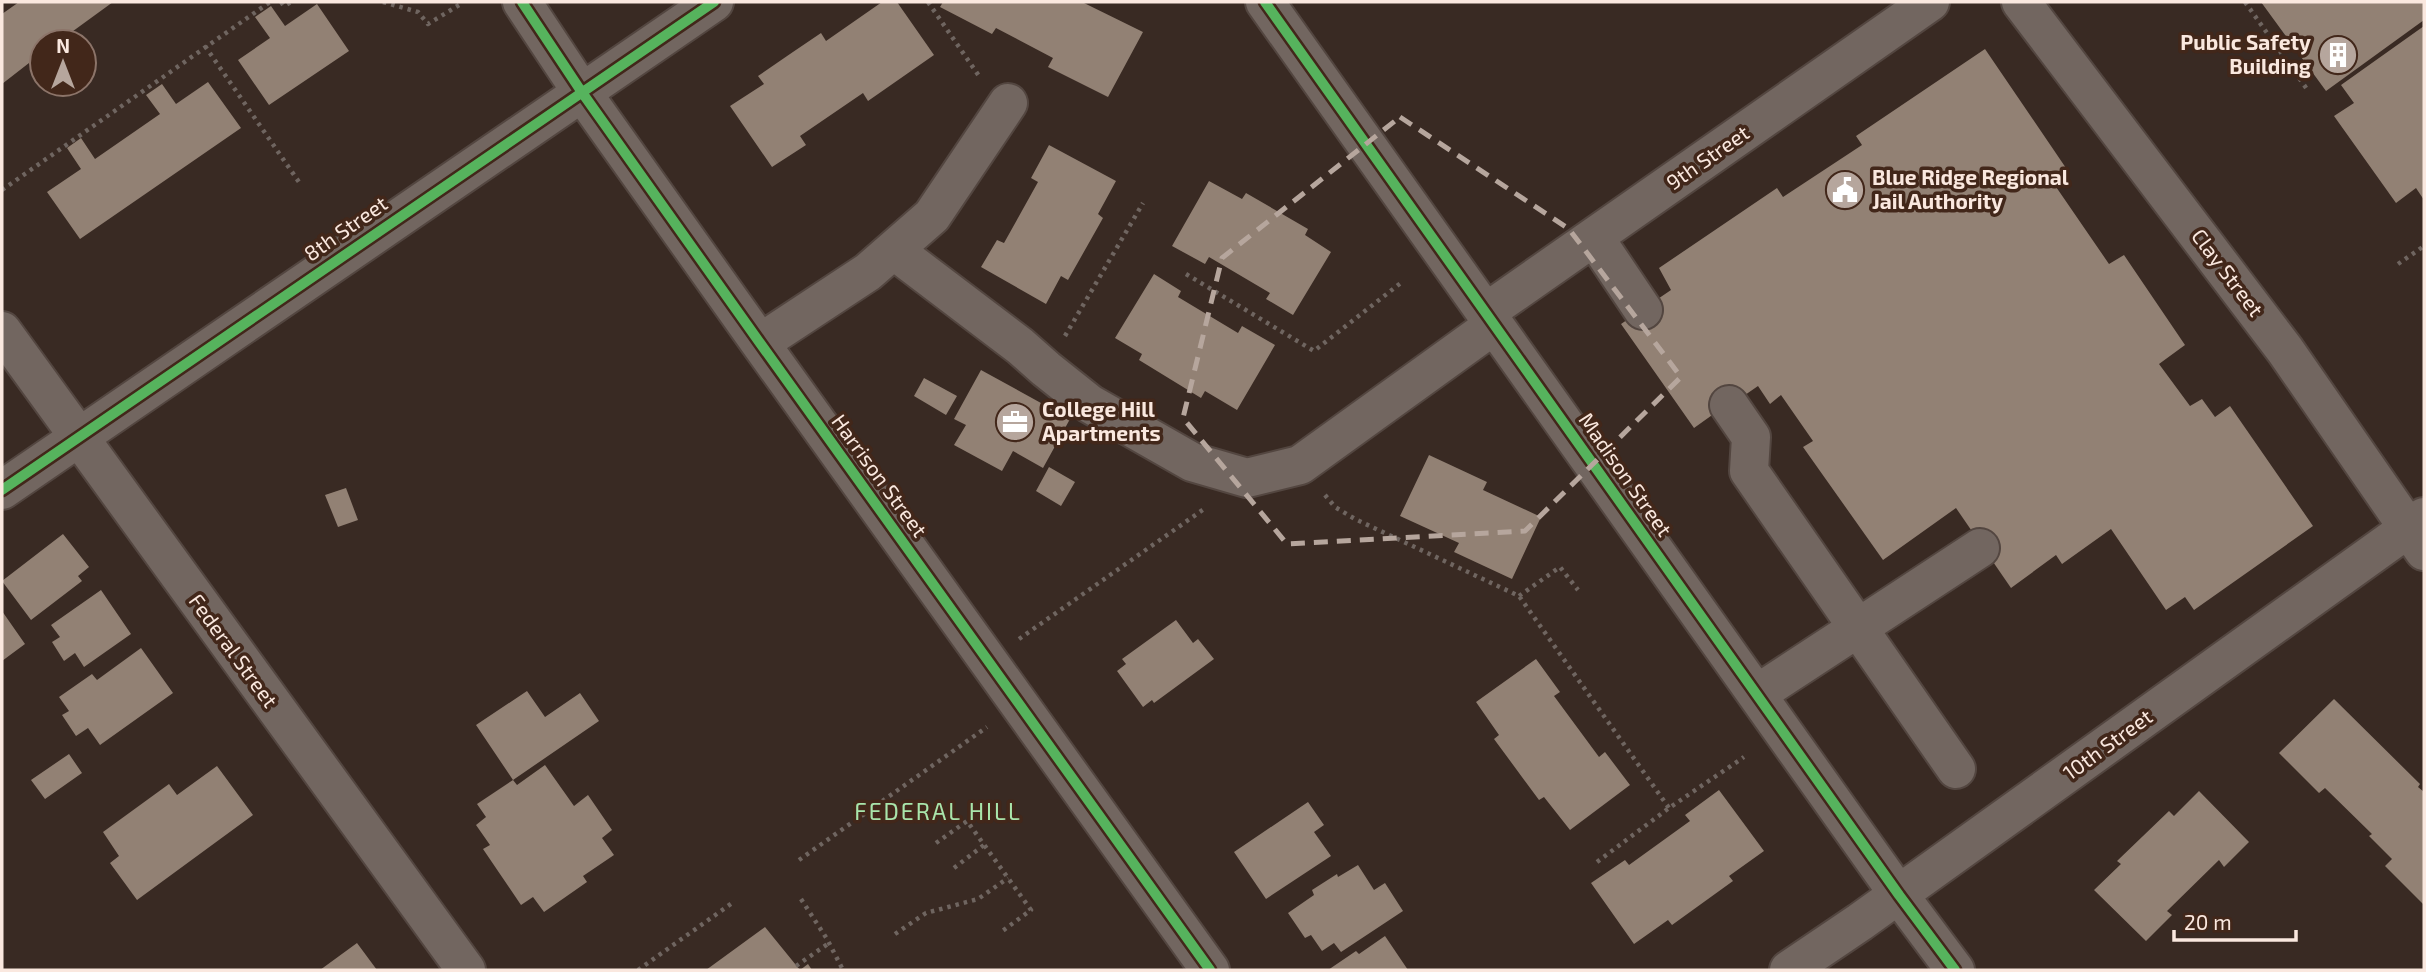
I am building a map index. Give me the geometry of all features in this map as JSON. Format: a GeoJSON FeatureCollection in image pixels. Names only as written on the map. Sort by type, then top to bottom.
{"type":"FeatureCollection","features":[{"type":"Feature","properties":{"kind":"street","name":"Harrison Street"},"geometry":{"type":"LineString","coordinates":[[522,2],[760,344],[1210,970]]}},
{"type":"Feature","properties":{"kind":"street","name":"8th Street"},"geometry":{"type":"LineString","coordinates":[[2,490],[581,90],[714,2]]}},
{"type":"Feature","properties":{"kind":"street","name":"Madison Street"},"geometry":{"type":"LineString","coordinates":[[1265,2],[1955,970]]}},
{"type":"Feature","properties":{"kind":"street","name":"9th Street"},"geometry":{"type":"LineString","coordinates":[[1300,465],[1594,237],[1930,2]]}},
{"type":"Feature","properties":{"kind":"street","name":"Clay Street"},"geometry":{"type":"LineString","coordinates":[[2021,2],[2285,350],[2419,532]]}},
{"type":"Feature","properties":{"kind":"street"},"geometry":{"type":"LineString","coordinates":[[760,344],[868,272],[932,216],[1008,103]]}},
{"type":"Feature","properties":{"kind":"street"},"geometry":{"type":"LineString","coordinates":[[1594,237],[1643,310]]}},
{"type":"Feature","properties":{"kind":"street"},"geometry":{"type":"LineString","coordinates":[[895,250],[1020,346],[1090,404],[1192,462],[1247,478],[1300,465]]}},
{"type":"Feature","properties":{"kind":"street","name":"Federal Street"},"geometry":{"type":"LineString","coordinates":[[2,331],[466,970]]}},
{"type":"Feature","properties":{"kind":"street"},"geometry":{"type":"LineString","coordinates":[[1729,405],[1751,437],[1749,471],[1956,769]]}},
{"type":"Feature","properties":{"kind":"street","name":"10th Street"},"geometry":{"type":"LineString","coordinates":[[1789,970],[2419,532]]}},
{"type":"Feature","properties":{"kind":"street"},"geometry":{"type":"LineString","coordinates":[[1757,694],[1980,548]]}},
{"type":"Feature","properties":{"kind":"path"},"geometry":{"type":"LineString","coordinates":[[2,190],[270,2]]}},
{"type":"Feature","properties":{"kind":"path"},"geometry":{"type":"LineString","coordinates":[[281,2],[284,6],[291,2]]}},
{"type":"Feature","properties":{"kind":"path"},"geometry":{"type":"LineString","coordinates":[[383,2],[418,12],[428,24],[459,5]]}},
{"type":"Feature","properties":{"kind":"path"},"geometry":{"type":"LineString","coordinates":[[928,2],[976,73],[1008,103]]}},
{"type":"Feature","properties":{"kind":"path"},"geometry":{"type":"LineString","coordinates":[[2245,2],[2309,92]]}},
{"type":"Feature","properties":{"kind":"path"},"geometry":{"type":"LineString","coordinates":[[205,46],[301,185]]}},
{"type":"Feature","properties":{"kind":"path"},"geometry":{"type":"LineString","coordinates":[[1046,369],[1143,203]]}},
{"type":"Feature","properties":{"kind":"path"},"geometry":{"type":"LineString","coordinates":[[2398,264],[2424,246]]}},
{"type":"Feature","properties":{"kind":"path"},"geometry":{"type":"LineString","coordinates":[[1186,274],[1314,351],[1402,282]]}},
{"type":"Feature","properties":{"kind":"path"},"geometry":{"type":"LineString","coordinates":[[1300,465],[1335,507],[1355,519],[1520,596],[1670,808]]}},
{"type":"Feature","properties":{"kind":"path"},"geometry":{"type":"LineString","coordinates":[[1019,639],[1175,530]]}},
{"type":"Feature","properties":{"kind":"path"},"geometry":{"type":"LineString","coordinates":[[1520,596],[1560,567],[1578,590]]}},
{"type":"Feature","properties":{"kind":"path"},"geometry":{"type":"LineString","coordinates":[[799,860],[990,725]]}},
{"type":"Feature","properties":{"kind":"path"},"geometry":{"type":"LineString","coordinates":[[1597,862],[1744,757]]}},
{"type":"Feature","properties":{"kind":"path"},"geometry":{"type":"LineString","coordinates":[[936,843],[967,821],[1008,877],[1031,910],[1001,932]]}},
{"type":"Feature","properties":{"kind":"path"},"geometry":{"type":"LineString","coordinates":[[954,868],[984,845]]}},
{"type":"Feature","properties":{"kind":"path"},"geometry":{"type":"LineString","coordinates":[[895,934],[926,913],[978,899],[1008,877]]}},
{"type":"Feature","properties":{"kind":"path"},"geometry":{"type":"LineString","coordinates":[[801,899],[843,970]]}},
{"type":"Feature","properties":{"kind":"path"},"geometry":{"type":"LineString","coordinates":[[638,970],[735,901]]}},
{"type":"Feature","properties":{"kind":"path"},"geometry":{"type":"LineString","coordinates":[[796,966],[829,943]]}},
{"type":"Feature","properties":{"kind":"highlighted area"},"geometry":{"type":"Polygon","coordinates":[[[1400,117],[1569,229],[1681,377],[1525,531],[1287,544],[1183,418],[1222,258],[1400,117]]]}},
{"type":"Feature","properties":{"kind":"building"},"geometry":{"type":"Polygon","coordinates":[[[19,2],[113,2],[77,28],[28,28],[28,64],[2,84],[2,14],[19,2]]]}},
{"type":"Feature","properties":{"kind":"building"},"geometry":{"type":"Polygon","coordinates":[[[882,2],[897,2],[934,55],[868,101],[863,93],[800,136],[806,145],[772,167],[730,106],[764,84],[758,76],[790,54],[821,33],[826,41],[882,2]]]}},
{"type":"Feature","properties":{"kind":"building"},"geometry":{"type":"Polygon","coordinates":[[[943,2],[1082,2],[1143,32],[1108,97],[1048,67],[1053,58],[996,28],[992,34],[940,7],[943,2]]]}},
{"type":"Feature","properties":{"kind":"building","name":"Public Safety Building"},"geometry":{"type":"Polygon","coordinates":[[[2261,2],[2424,2],[2424,20],[2326,91],[2261,2]]]}},
{"type":"Feature","properties":{"kind":"building"},"geometry":{"type":"Polygon","coordinates":[[[317,4],[349,51],[269,105],[238,60],[270,38],[255,17],[271,6],[285,26],[317,4]]]}},
{"type":"Feature","properties":{"kind":"building"},"geometry":{"type":"Polygon","coordinates":[[[2424,26],[2424,200],[2416,188],[2396,203],[2334,116],[2354,103],[2341,85],[2424,26]]]}},
{"type":"Feature","properties":{"kind":"building"},"geometry":{"type":"Polygon","coordinates":[[[1985,49],[2068,171],[2052,181],[2109,264],[2124,255],[2185,345],[2159,364],[2190,406],[2202,399],[2215,417],[2230,406],[2313,526],[2194,610],[2185,597],[2166,610],[2111,529],[2062,564],[2056,555],[2011,588],[1956,508],[1883,560],[1803,447],[1813,441],[1781,395],[1770,404],[1758,386],[1745,395],[1743,393],[1694,428],[1621,324],[1671,290],[1659,268],[1777,188],[1783,197],[1862,145],[1856,136],[1985,49]]]}},
{"type":"Feature","properties":{"kind":"building"},"geometry":{"type":"Polygon","coordinates":[[[208,82],[241,128],[80,239],[47,192],[81,169],[67,148],[81,138],[95,159],[160,114],[146,95],[162,84],[176,104],[208,82]]]}},
{"type":"Feature","properties":{"kind":"building"},"geometry":{"type":"Polygon","coordinates":[[[1049,145],[1116,181],[1098,214],[1103,218],[1068,280],[1061,276],[1046,304],[981,267],[997,240],[1004,243],[1038,182],[1031,178],[1049,145]]]}},
{"type":"Feature","properties":{"kind":"building"},"geometry":{"type":"Polygon","coordinates":[[[1209,181],[1242,199],[1246,193],[1308,229],[1305,235],[1331,252],[1293,315],[1266,299],[1270,293],[1209,257],[1205,264],[1172,246],[1209,181]]]}},
{"type":"Feature","properties":{"kind":"building"},"geometry":{"type":"Polygon","coordinates":[[[1154,274],[1181,291],[1178,297],[1238,333],[1242,326],[1275,345],[1237,410],[1205,391],[1201,398],[1139,360],[1142,354],[1115,338],[1154,274]]]}},
{"type":"Feature","properties":{"kind":"building","name":"College Hill Apartments"},"geometry":{"type":"Polygon","coordinates":[[[981,370],[1070,419],[1043,468],[1013,451],[1002,471],[954,445],[966,425],[954,419],[981,370]]]}},
{"type":"Feature","properties":{"kind":"building"},"geometry":{"type":"Polygon","coordinates":[[[924,378],[957,396],[946,415],[914,396],[924,378]]]}},
{"type":"Feature","properties":{"kind":"building"},"geometry":{"type":"Polygon","coordinates":[[[1429,455],[1487,482],[1483,490],[1541,517],[1512,579],[1454,552],[1459,543],[1400,516],[1429,455]]]}},
{"type":"Feature","properties":{"kind":"building"},"geometry":{"type":"Polygon","coordinates":[[[1049,467],[1075,482],[1061,506],[1036,491],[1049,467]]]}},
{"type":"Feature","properties":{"kind":"building"},"geometry":{"type":"Polygon","coordinates":[[[346,488],[358,520],[338,527],[325,495],[346,488]]]}},
{"type":"Feature","properties":{"kind":"building"},"geometry":{"type":"Polygon","coordinates":[[[63,534],[89,567],[78,576],[82,581],[31,620],[2,581],[63,534]]]}},
{"type":"Feature","properties":{"kind":"building"},"geometry":{"type":"Polygon","coordinates":[[[101,590],[131,634],[84,667],[75,653],[64,661],[52,642],[60,637],[51,625],[101,590]]]}},
{"type":"Feature","properties":{"kind":"building"},"geometry":{"type":"Polygon","coordinates":[[[2,611],[25,644],[2,661],[2,611]]]}},
{"type":"Feature","properties":{"kind":"building"},"geometry":{"type":"Polygon","coordinates":[[[1176,620],[1193,643],[1198,639],[1214,659],[1154,703],[1152,700],[1143,707],[1117,671],[1126,664],[1122,659],[1176,620]]]}},
{"type":"Feature","properties":{"kind":"building"},"geometry":{"type":"Polygon","coordinates":[[[141,648],[173,693],[100,745],[88,728],[76,736],[62,715],[69,711],[59,697],[92,674],[97,680],[141,648]]]}},
{"type":"Feature","properties":{"kind":"building"},"geometry":{"type":"Polygon","coordinates":[[[1536,659],[1560,692],[1554,696],[1599,757],[1605,752],[1630,785],[1570,830],[1544,797],[1539,800],[1494,739],[1499,735],[1476,702],[1536,659]]]}},
{"type":"Feature","properties":{"kind":"building"},"geometry":{"type":"Polygon","coordinates":[[[527,691],[545,717],[580,693],[599,721],[513,780],[476,725],[527,691]]]}},
{"type":"Feature","properties":{"kind":"building"},"geometry":{"type":"Polygon","coordinates":[[[2334,699],[2420,784],[2418,787],[2424,792],[2424,905],[2385,866],[2392,859],[2369,836],[2372,834],[2325,788],[2319,793],[2279,753],[2334,699]]]}},
{"type":"Feature","properties":{"kind":"building"},"geometry":{"type":"Polygon","coordinates":[[[69,754],[82,773],[45,799],[31,780],[69,754]]]}},
{"type":"Feature","properties":{"kind":"building"},"geometry":{"type":"Polygon","coordinates":[[[545,765],[574,806],[588,795],[612,830],[602,838],[614,855],[583,876],[587,882],[544,912],[533,897],[521,905],[483,849],[490,845],[476,825],[486,817],[477,804],[513,780],[517,785],[545,765]]]}},
{"type":"Feature","properties":{"kind":"building"},"geometry":{"type":"Polygon","coordinates":[[[217,766],[253,815],[137,900],[110,863],[119,856],[103,832],[169,784],[177,795],[217,766]]]}},
{"type":"Feature","properties":{"kind":"building"},"geometry":{"type":"Polygon","coordinates":[[[1719,790],[1764,851],[1729,876],[1733,881],[1672,925],[1668,920],[1634,944],[1591,883],[1625,860],[1629,865],[1690,821],[1685,815],[1719,790]]]}},
{"type":"Feature","properties":{"kind":"building"},"geometry":{"type":"Polygon","coordinates":[[[2199,791],[2249,842],[2224,867],[2219,860],[2167,911],[2172,915],[2146,941],[2094,890],[2121,864],[2117,861],[2169,811],[2174,816],[2199,791]]]}},
{"type":"Feature","properties":{"kind":"building"},"geometry":{"type":"Polygon","coordinates":[[[1308,802],[1324,825],[1314,832],[1331,856],[1266,899],[1234,852],[1308,802]]]}},
{"type":"Feature","properties":{"kind":"building"},"geometry":{"type":"Polygon","coordinates":[[[1358,865],[1374,890],[1385,883],[1403,911],[1341,952],[1334,943],[1322,951],[1311,935],[1305,938],[1288,913],[1314,895],[1312,890],[1337,874],[1338,877],[1358,865]]]}},
{"type":"Feature","properties":{"kind":"building"},"geometry":{"type":"Polygon","coordinates":[[[765,927],[800,970],[706,970],[765,927]]]}},
{"type":"Feature","properties":{"kind":"building"},"geometry":{"type":"Polygon","coordinates":[[[1385,936],[1408,970],[1328,970],[1356,951],[1359,954],[1385,936]]]}},
{"type":"Feature","properties":{"kind":"building"},"geometry":{"type":"Polygon","coordinates":[[[357,943],[377,970],[320,970],[357,943]]]}},
{"type":"Feature","properties":{"kind":"building"},"geometry":{"type":"Polygon","coordinates":[[[808,964],[812,970],[800,970],[808,964]]]}},
{"type":"Feature","properties":{"kind":"cycle path"},"geometry":{"type":"LineString","coordinates":[[522,2],[581,91],[760,343],[1210,970]]}},
{"type":"Feature","properties":{"kind":"cycle path"},"geometry":{"type":"LineString","coordinates":[[2,490],[714,2]]}},
{"type":"Feature","properties":{"kind":"cycle path"},"geometry":{"type":"LineString","coordinates":[[1265,2],[1955,970]]}},
{"type":"Feature","properties":{"kind":"place","name":"Public Safety Building"},"geometry":{"type":"Point","coordinates":[2338,55]}},
{"type":"Feature","properties":{"kind":"place","name":"Blue Ridge Regional Jail Authority"},"geometry":{"type":"Point","coordinates":[1845,190]}},
{"type":"Feature","properties":{"kind":"place","name":"College Hill Apartments"},"geometry":{"type":"Point","coordinates":[1015,422]}},
{"type":"Feature","properties":{"kind":"district","name":"FEDERAL HILL"},"geometry":{"type":"Point","coordinates":[938,812]}}]}
